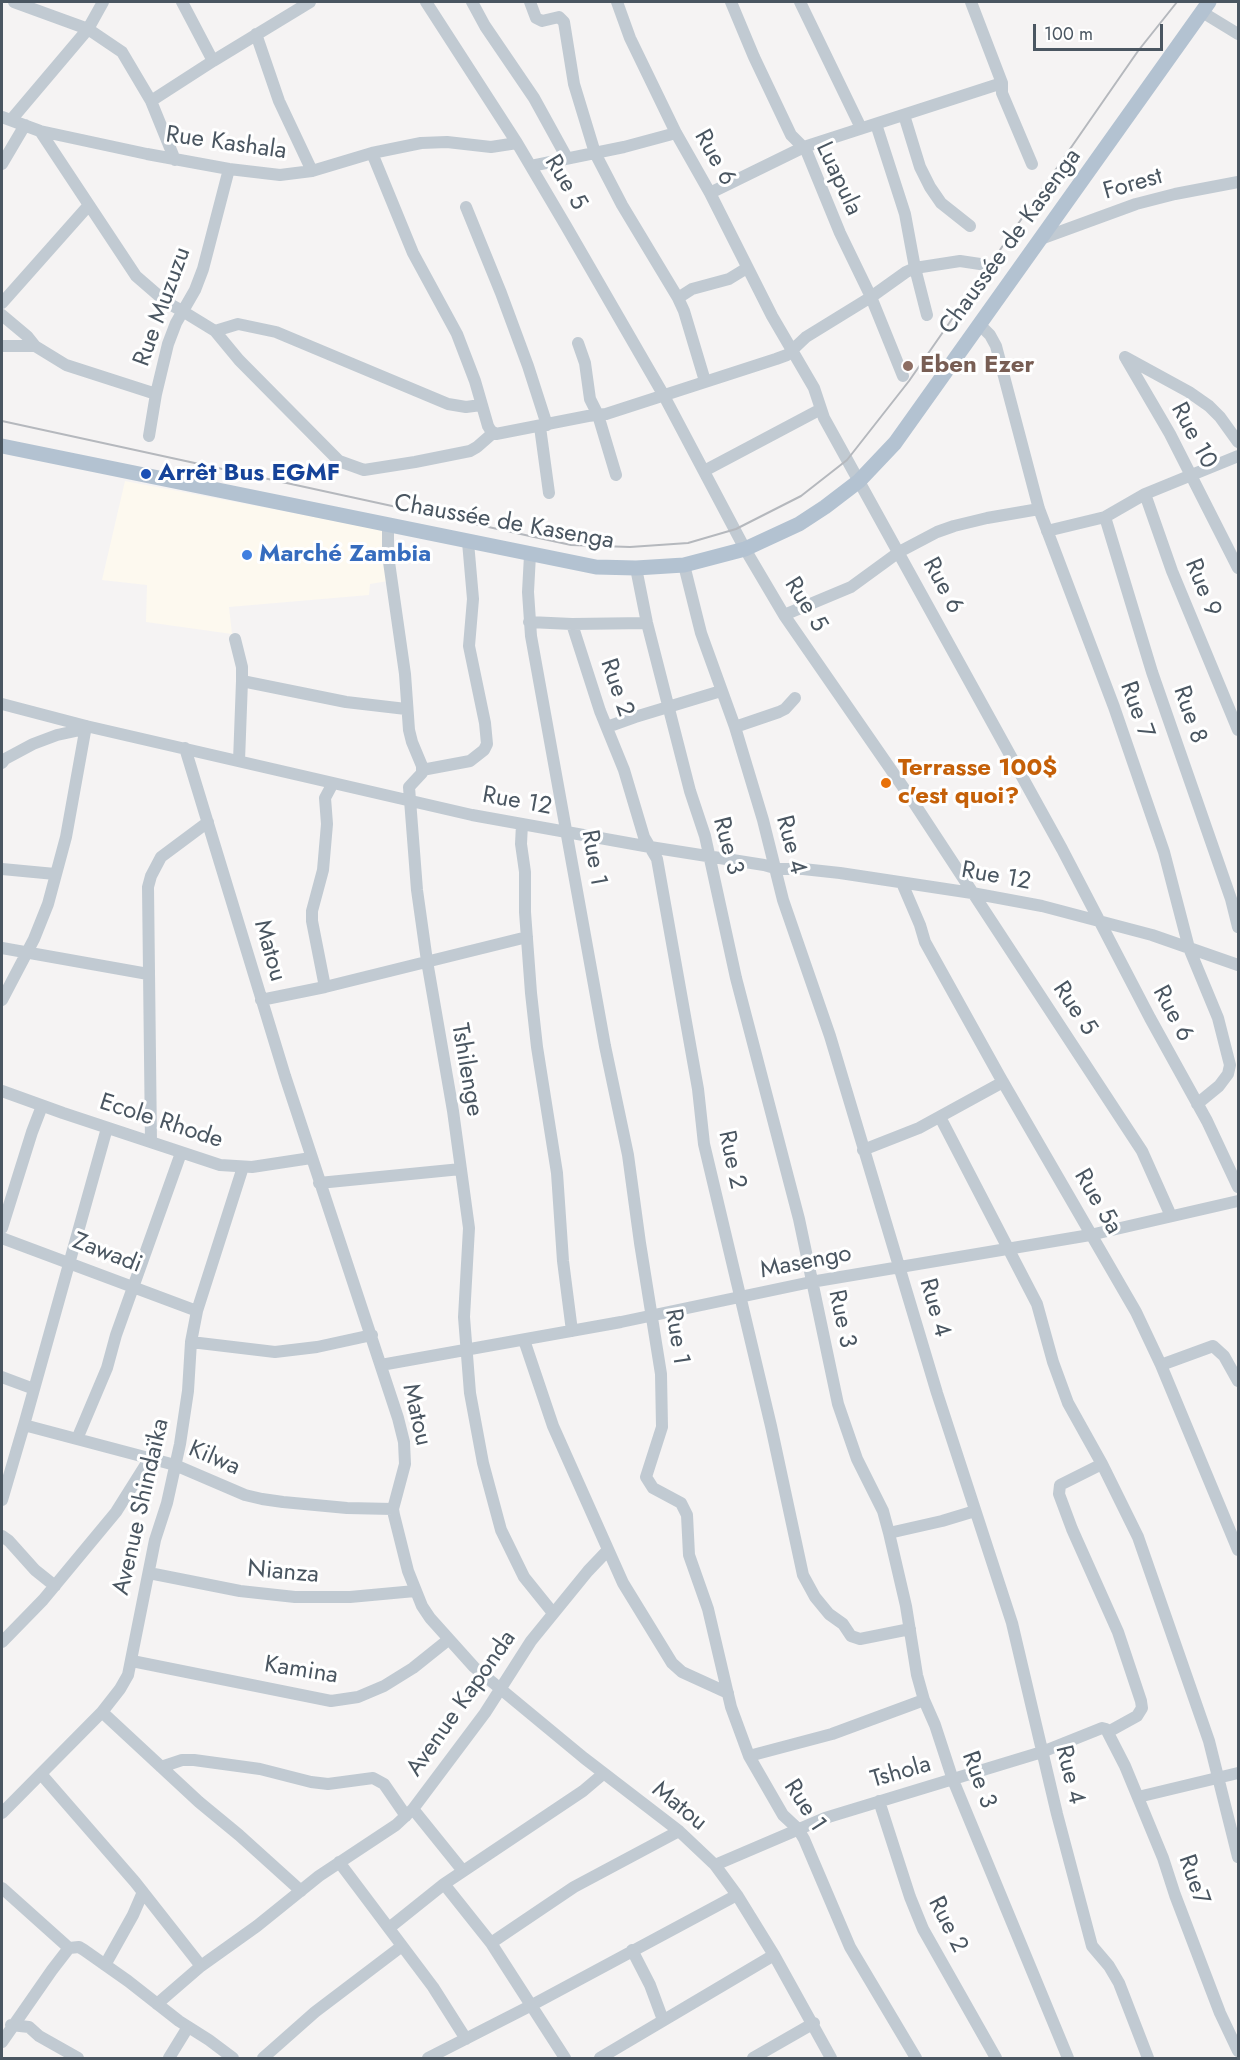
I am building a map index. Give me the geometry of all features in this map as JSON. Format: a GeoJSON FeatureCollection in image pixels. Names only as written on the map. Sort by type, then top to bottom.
{"type":"FeatureCollection","features":[{"type":"Feature","properties":{"kind":"main road","name":"Chaussée de Kasenga"},"geometry":{"type":"LineString","coordinates":[[2,446],[597,567],[636,568],[684,565],[745,549],[799,524],[858,481],[900,436],[1043,238],[1205,7]]}},
{"type":"Feature","properties":{"kind":"street"},"geometry":{"type":"LineString","coordinates":[[14,2],[88,29],[112,43],[122,52],[151,101],[175,160]]}},
{"type":"Feature","properties":{"kind":"street"},"geometry":{"type":"LineString","coordinates":[[182,2],[213,61]]}},
{"type":"Feature","properties":{"kind":"street"},"geometry":{"type":"LineString","coordinates":[[151,101],[310,2]]}},
{"type":"Feature","properties":{"kind":"street","name":"Rue 5"},"geometry":{"type":"LineString","coordinates":[[426,2],[531,166],[663,394],[745,549],[784,615],[912,800],[1146,1156],[1171,1216]]}},
{"type":"Feature","properties":{"kind":"street"},"geometry":{"type":"LineString","coordinates":[[472,2],[485,26],[534,98],[567,158]]}},
{"type":"Feature","properties":{"kind":"street"},"geometry":{"type":"LineString","coordinates":[[530,2],[536,18],[542,21],[559,17],[564,22],[574,84],[595,153],[622,205],[678,298],[705,381]]}},
{"type":"Feature","properties":{"kind":"street","name":"Rue 6"},"geometry":{"type":"LineString","coordinates":[[617,2],[630,38],[676,133],[710,193],[747,268],[814,388],[821,410],[858,481],[991,717],[1239,1187]]}},
{"type":"Feature","properties":{"kind":"street","name":"Luapula"},"geometry":{"type":"LineString","coordinates":[[730,2],[791,135],[804,147],[840,233],[871,297],[903,376]]}},
{"type":"Feature","properties":{"kind":"street"},"geometry":{"type":"LineString","coordinates":[[800,2],[861,128]]}},
{"type":"Feature","properties":{"kind":"street"},"geometry":{"type":"LineString","coordinates":[[971,2],[1002,83],[1002,93],[1032,164]]}},
{"type":"Feature","properties":{"kind":"street"},"geometry":{"type":"LineString","coordinates":[[6,118],[88,29],[99,3]]}},
{"type":"Feature","properties":{"kind":"street"},"geometry":{"type":"LineString","coordinates":[[1205,7],[1239,34]]}},
{"type":"Feature","properties":{"kind":"street"},"geometry":{"type":"LineString","coordinates":[[256,34],[279,101],[312,171]]}},
{"type":"Feature","properties":{"kind":"street"},"geometry":{"type":"LineString","coordinates":[[710,193],[804,147],[1002,83]]}},
{"type":"Feature","properties":{"kind":"street"},"geometry":{"type":"LineString","coordinates":[[904,115],[920,166],[930,187],[941,203],[970,226]]}},
{"type":"Feature","properties":{"kind":"street","name":"Rue Kashala"},"geometry":{"type":"LineString","coordinates":[[6,118],[40,131],[175,160],[280,175],[312,171],[372,153],[434,142],[491,147],[517,143]]}},
{"type":"Feature","properties":{"kind":"street"},"geometry":{"type":"LineString","coordinates":[[876,124],[905,214],[927,315]]}},
{"type":"Feature","properties":{"kind":"street"},"geometry":{"type":"LineString","coordinates":[[2,164],[25,125]]}},
{"type":"Feature","properties":{"kind":"street"},"geometry":{"type":"LineString","coordinates":[[40,131],[136,276],[166,303],[215,332],[239,360],[334,456],[349,466],[374,470],[460,453],[477,447],[493,433]]}},
{"type":"Feature","properties":{"kind":"street"},"geometry":{"type":"LineString","coordinates":[[531,166],[676,133]]}},
{"type":"Feature","properties":{"kind":"street"},"geometry":{"type":"LineString","coordinates":[[372,153],[413,253],[457,334],[475,381],[489,429],[493,433],[501,434],[606,414],[788,355],[806,337],[915,268],[960,261],[980,264]]}},
{"type":"Feature","properties":{"kind":"street","name":"Rue Muzuzu"},"geometry":{"type":"LineString","coordinates":[[2,315],[27,336],[35,346],[66,365],[156,394],[168,344],[203,269],[229,169]]}},
{"type":"Feature","properties":{"kind":"street","name":"Forest"},"geometry":{"type":"LineString","coordinates":[[1043,238],[1136,204],[1239,182]]}},
{"type":"Feature","properties":{"kind":"street"},"geometry":{"type":"LineString","coordinates":[[2,303],[89,206]]}},
{"type":"Feature","properties":{"kind":"street"},"geometry":{"type":"LineString","coordinates":[[466,207],[528,366],[543,426],[549,493]]}},
{"type":"Feature","properties":{"kind":"street"},"geometry":{"type":"LineString","coordinates":[[678,298],[692,289],[729,279],[747,268]]}},
{"type":"Feature","properties":{"kind":"street"},"geometry":{"type":"LineString","coordinates":[[215,332],[238,324],[276,332],[448,404],[466,407],[481,405]]}},
{"type":"Feature","properties":{"kind":"street","name":"Rue 7"},"geometry":{"type":"LineString","coordinates":[[979,324],[990,335],[996,346],[1039,509],[1083,629],[1095,654],[1157,831],[1189,948],[1218,1018],[1230,1065],[1228,1074],[1219,1086],[1197,1104]]}},
{"type":"Feature","properties":{"kind":"street"},"geometry":{"type":"LineString","coordinates":[[578,343],[585,363],[590,399],[616,476]]}},
{"type":"Feature","properties":{"kind":"street"},"geometry":{"type":"LineString","coordinates":[[2,346],[35,346]]}},
{"type":"Feature","properties":{"kind":"street","name":"Rue 10"},"geometry":{"type":"LineString","coordinates":[[1237,434],[1209,406],[1189,392],[1125,357],[1170,434],[1239,568]]}},
{"type":"Feature","properties":{"kind":"street"},"geometry":{"type":"LineString","coordinates":[[149,436],[156,394]]}},
{"type":"Feature","properties":{"kind":"street"},"geometry":{"type":"LineString","coordinates":[[704,471],[821,410]]}},
{"type":"Feature","properties":{"kind":"street"},"geometry":{"type":"LineString","coordinates":[[1047,531],[1105,517],[1144,495],[1239,456]]}},
{"type":"Feature","properties":{"kind":"street","name":"Rue 9"},"geometry":{"type":"LineString","coordinates":[[1144,495],[1172,571],[1239,730]]}},
{"type":"Feature","properties":{"kind":"street"},"geometry":{"type":"LineString","coordinates":[[784,615],[851,586],[899,552],[954,526],[1039,509]]}},
{"type":"Feature","properties":{"kind":"street","name":"Rue 8"},"geometry":{"type":"LineString","coordinates":[[1105,517],[1152,672],[1232,899],[1239,927]]}},
{"type":"Feature","properties":{"kind":"street"},"geometry":{"type":"LineString","coordinates":[[388,525],[388,555],[405,674],[406,709],[410,737],[422,764],[422,770],[470,761],[484,750],[487,744],[487,730],[470,646],[473,599],[468,542]]}},
{"type":"Feature","properties":{"kind":"street","name":"Rue 1"},"geometry":{"type":"LineString","coordinates":[[530,555],[529,622],[604,1046],[628,1155],[661,1374],[663,1417],[646,1477],[653,1488],[681,1503],[687,1515],[688,1547],[708,1609],[728,1694],[749,1756],[783,1815],[798,1829],[850,1947],[916,2058]]}},
{"type":"Feature","properties":{"kind":"street","name":"Rue 4"},"geometry":{"type":"LineString","coordinates":[[684,565],[701,633],[735,727],[783,900],[830,1036],[937,1393],[1012,1623],[1042,1752],[1092,1946],[1109,1965],[1119,1983],[1148,2058]]}},
{"type":"Feature","properties":{"kind":"street","name":"Rue 3"},"geometry":{"type":"LineString","coordinates":[[636,568],[646,623],[690,791],[710,856],[736,978],[799,1219],[838,1404],[857,1459],[883,1511],[924,1700],[936,1725],[953,1780],[1068,2058]]}},
{"type":"Feature","properties":{"kind":"street"},"geometry":{"type":"LineString","coordinates":[[529,622],[646,623]]}},
{"type":"Feature","properties":{"kind":"street","name":"Rue 2"},"geometry":{"type":"LineString","coordinates":[[572,624],[624,770],[644,837],[657,860],[698,1089],[704,1144],[741,1296],[803,1575],[815,1598],[843,1624],[851,1636],[860,1640],[910,1629]]}},
{"type":"Feature","properties":{"kind":"street"},"geometry":{"type":"LineString","coordinates":[[235,639],[242,667],[239,761]]}},
{"type":"Feature","properties":{"kind":"street"},"geometry":{"type":"LineString","coordinates":[[242,681],[346,702],[406,709]]}},
{"type":"Feature","properties":{"kind":"street"},"geometry":{"type":"LineString","coordinates":[[607,727],[721,691]]}},
{"type":"Feature","properties":{"kind":"street"},"geometry":{"type":"LineString","coordinates":[[735,727],[779,712],[795,698]]}},
{"type":"Feature","properties":{"kind":"street","name":"Rue 12"},"geometry":{"type":"LineString","coordinates":[[2,705],[85,728],[185,748],[409,801],[522,824],[764,865],[776,869],[814,870],[972,893],[1042,906],[1099,920],[1239,965]]}},
{"type":"Feature","properties":{"kind":"street"},"geometry":{"type":"LineString","coordinates":[[2,763],[5,759],[33,744],[85,728],[66,837],[41,924],[2,1000]]}},
{"type":"Feature","properties":{"kind":"street","name":"Matou"},"geometry":{"type":"LineString","coordinates":[[185,748],[311,1158],[398,1418],[405,1454],[404,1474],[393,1509],[415,1591],[430,1618],[474,1667],[603,1774],[679,1831],[715,1866],[737,1895],[774,1955],[831,2058]]}},
{"type":"Feature","properties":{"kind":"street","name":"Tshilenge"},"geometry":{"type":"LineString","coordinates":[[422,770],[409,787],[414,867],[427,961],[453,1111],[469,1244],[465,1287],[466,1350],[475,1430],[501,1530],[524,1577],[553,1613]]}},
{"type":"Feature","properties":{"kind":"street"},"geometry":{"type":"LineString","coordinates":[[325,987],[312,911],[323,870],[327,824],[325,798],[333,783]]}},
{"type":"Feature","properties":{"kind":"street"},"geometry":{"type":"LineString","coordinates":[[151,1142],[148,887],[161,858],[208,822]]}},
{"type":"Feature","properties":{"kind":"street"},"geometry":{"type":"LineString","coordinates":[[522,824],[520,844],[525,872],[527,937],[537,1047],[557,1173],[563,1261],[572,1331]]}},
{"type":"Feature","properties":{"kind":"street"},"geometry":{"type":"LineString","coordinates":[[2,869],[55,874]]}},
{"type":"Feature","properties":{"kind":"street","name":"Rue 5a"},"geometry":{"type":"LineString","coordinates":[[902,883],[925,942],[1136,1312],[1161,1365],[1239,1550]]}},
{"type":"Feature","properties":{"kind":"street"},"geometry":{"type":"LineString","coordinates":[[261,1000],[325,987],[527,937]]}},
{"type":"Feature","properties":{"kind":"street"},"geometry":{"type":"LineString","coordinates":[[2,948],[148,974]]}},
{"type":"Feature","properties":{"kind":"street"},"geometry":{"type":"LineString","coordinates":[[863,1150],[940,1117],[1003,1082]]}},
{"type":"Feature","properties":{"kind":"street","name":"Ecole Rhode"},"geometry":{"type":"LineString","coordinates":[[2,1091],[220,1165],[243,1167],[311,1158]]}},
{"type":"Feature","properties":{"kind":"street"},"geometry":{"type":"LineString","coordinates":[[2,1228],[42,1106]]}},
{"type":"Feature","properties":{"kind":"street"},"geometry":{"type":"LineString","coordinates":[[940,1117],[1041,1313],[1049,1349],[1068,1403],[1138,1536],[1220,1778],[1239,1857]]}},
{"type":"Feature","properties":{"kind":"street"},"geometry":{"type":"LineString","coordinates":[[2,1500],[107,1128]]}},
{"type":"Feature","properties":{"kind":"street"},"geometry":{"type":"LineString","coordinates":[[77,1439],[107,1368],[181,1153]]}},
{"type":"Feature","properties":{"kind":"street","name":"Avenue Shindaïka"},"geometry":{"type":"LineString","coordinates":[[2,1813],[102,1712],[125,1682],[132,1661],[155,1540],[167,1503],[184,1421],[191,1342],[197,1311],[243,1167]]}},
{"type":"Feature","properties":{"kind":"street"},"geometry":{"type":"LineString","coordinates":[[319,1183],[460,1170]]}},
{"type":"Feature","properties":{"kind":"street","name":"Masengo"},"geometry":{"type":"LineString","coordinates":[[381,1365],[651,1316],[811,1282],[1008,1250],[1239,1201]]}},
{"type":"Feature","properties":{"kind":"street","name":"Zawadi"},"geometry":{"type":"LineString","coordinates":[[2,1238],[197,1311]]}},
{"type":"Feature","properties":{"kind":"street"},"geometry":{"type":"LineString","coordinates":[[191,1342],[275,1352],[317,1347],[372,1335]]}},
{"type":"Feature","properties":{"kind":"street"},"geometry":{"type":"LineString","coordinates":[[524,1340],[553,1426],[623,1583],[672,1662],[682,1672],[728,1694]]}},
{"type":"Feature","properties":{"kind":"street"},"geometry":{"type":"LineString","coordinates":[[1161,1365],[1213,1346],[1224,1356],[1239,1381]]}},
{"type":"Feature","properties":{"kind":"street"},"geometry":{"type":"LineString","coordinates":[[2,1377],[34,1389]]}},
{"type":"Feature","properties":{"kind":"street","name":"Kilwa"},"geometry":{"type":"LineString","coordinates":[[24,1425],[175,1465],[245,1495],[262,1499],[324,1506],[393,1509]]}},
{"type":"Feature","properties":{"kind":"street"},"geometry":{"type":"LineString","coordinates":[[2,1642],[55,1586],[116,1512],[150,1458]]}},
{"type":"Feature","properties":{"kind":"street","name":"Tshola"},"geometry":{"type":"LineString","coordinates":[[715,1866],[798,1829],[879,1801],[1042,1752],[1137,1716],[1142,1708],[1141,1701],[1118,1632],[1084,1559],[1059,1494],[1060,1485],[1102,1464]]}},
{"type":"Feature","properties":{"kind":"street"},"geometry":{"type":"LineString","coordinates":[[889,1533],[975,1511]]}},
{"type":"Feature","properties":{"kind":"street"},"geometry":{"type":"LineString","coordinates":[[2,1536],[35,1570],[55,1586]]}},
{"type":"Feature","properties":{"kind":"street","name":"Avenue Kaponda"},"geometry":{"type":"LineString","coordinates":[[157,2004],[201,1966],[339,1862],[388,1830],[410,1812],[484,1713],[525,1649],[608,1550]]}},
{"type":"Feature","properties":{"kind":"street","name":"Nianza"},"geometry":{"type":"LineString","coordinates":[[149,1573],[240,1591],[295,1597],[350,1597],[415,1591]]}},
{"type":"Feature","properties":{"kind":"street","name":"Kamina"},"geometry":{"type":"LineString","coordinates":[[132,1661],[338,1701],[358,1697],[384,1686],[413,1668],[448,1640]]}},
{"type":"Feature","properties":{"kind":"street"},"geometry":{"type":"LineString","coordinates":[[749,1756],[832,1734],[924,1700]]}},
{"type":"Feature","properties":{"kind":"street"},"geometry":{"type":"LineString","coordinates":[[102,1712],[199,1802],[301,1891]]}},
{"type":"Feature","properties":{"kind":"street","name":"Rue7"},"geometry":{"type":"LineString","coordinates":[[1105,1730],[1138,1797],[1220,2013],[1239,2051]]}},
{"type":"Feature","properties":{"kind":"street"},"geometry":{"type":"LineString","coordinates":[[161,1767],[182,1760],[194,1760],[260,1769],[328,1784],[373,1778],[384,1784],[463,1871]]}},
{"type":"Feature","properties":{"kind":"street"},"geometry":{"type":"LineString","coordinates":[[1138,1797],[1239,1773]]}},
{"type":"Feature","properties":{"kind":"street"},"geometry":{"type":"LineString","coordinates":[[40,1774],[143,1892],[201,1966]]}},
{"type":"Feature","properties":{"kind":"street"},"geometry":{"type":"LineString","coordinates":[[389,1928],[444,1884],[583,1791],[603,1774]]}},
{"type":"Feature","properties":{"kind":"street","name":"Rue 2"},"geometry":{"type":"LineString","coordinates":[[879,1801],[910,1897],[923,1929],[996,2058]]}},
{"type":"Feature","properties":{"kind":"street"},"geometry":{"type":"LineString","coordinates":[[491,1943],[574,1887],[679,1831]]}},
{"type":"Feature","properties":{"kind":"street"},"geometry":{"type":"LineString","coordinates":[[339,1862],[433,1987],[466,2039]]}},
{"type":"Feature","properties":{"kind":"street"},"geometry":{"type":"LineString","coordinates":[[444,1884],[491,1943],[565,2058]]}},
{"type":"Feature","properties":{"kind":"street"},"geometry":{"type":"LineString","coordinates":[[2,1888],[69,1948],[81,1948],[233,2058]]}},
{"type":"Feature","properties":{"kind":"street"},"geometry":{"type":"LineString","coordinates":[[105,1965],[143,1892]]}},
{"type":"Feature","properties":{"kind":"street"},"geometry":{"type":"LineString","coordinates":[[428,2058],[449,2054],[466,2039],[532,2006],[737,1895]]}},
{"type":"Feature","properties":{"kind":"street"},"geometry":{"type":"LineString","coordinates":[[263,2058],[315,2012],[402,1946]]}},
{"type":"Feature","properties":{"kind":"street"},"geometry":{"type":"LineString","coordinates":[[2,2042],[11,2025],[69,1948]]}},
{"type":"Feature","properties":{"kind":"street"},"geometry":{"type":"LineString","coordinates":[[632,1950],[644,1971],[663,2020]]}},
{"type":"Feature","properties":{"kind":"street"},"geometry":{"type":"LineString","coordinates":[[600,2058],[774,1955]]}},
{"type":"Feature","properties":{"kind":"street"},"geometry":{"type":"LineString","coordinates":[[753,2058],[813,2023]]}},
{"type":"Feature","properties":{"kind":"street"},"geometry":{"type":"LineString","coordinates":[[11,2025],[29,2028],[78,2058]]}},
{"type":"Feature","properties":{"kind":"street"},"geometry":{"type":"LineString","coordinates":[[169,2058],[188,2027]]}},
{"type":"Feature","properties":{"kind":"shaded area","name":"Marché Zambia"},"geometry":{"type":"Polygon","coordinates":[[[125,481],[383,530],[388,581],[370,584],[369,595],[229,607],[232,634],[146,622],[147,585],[102,580],[125,481]]]}},
{"type":"Feature","properties":{"kind":"railway"},"geometry":{"type":"LineString","coordinates":[[2,421],[571,545],[630,547],[688,543],[736,529],[801,496],[847,460],[909,381],[1138,51],[1177,2]]}},
{"type":"Feature","properties":{"kind":"place","name":"Eben Ezer"},"geometry":{"type":"Point","coordinates":[908,366]}},
{"type":"Feature","properties":{"kind":"place","name":"Arrêt Bus EGMF"},"geometry":{"type":"Point","coordinates":[146,474]}},
{"type":"Feature","properties":{"kind":"place","name":"Marché Zambia"},"geometry":{"type":"Point","coordinates":[247,555]}},
{"type":"Feature","properties":{"kind":"place","name":"Terrasse 100$ c'est quoi?"},"geometry":{"type":"Point","coordinates":[886,783]}}]}
